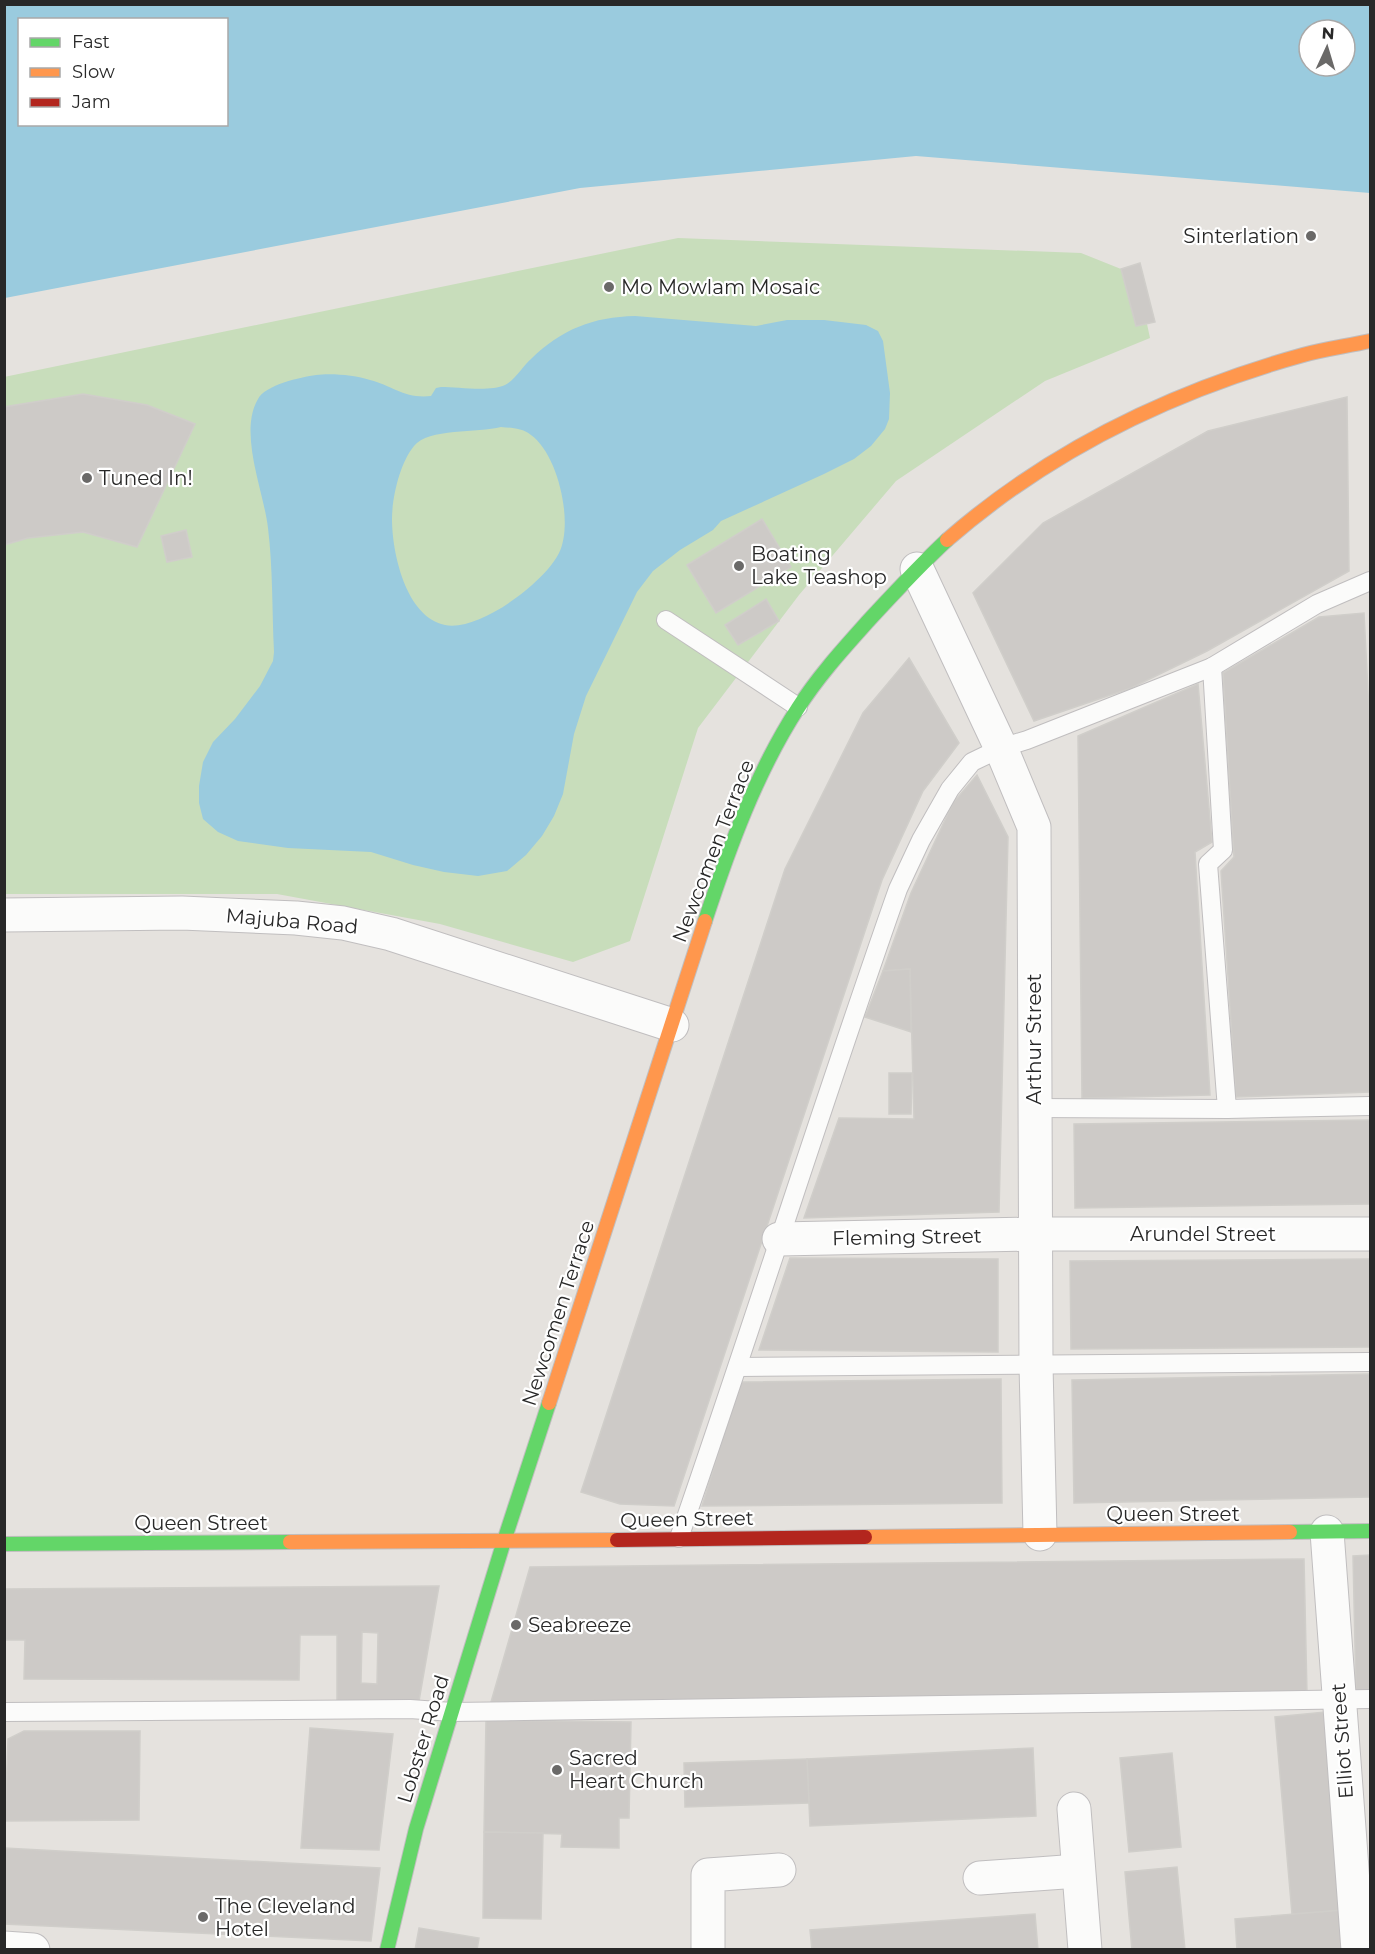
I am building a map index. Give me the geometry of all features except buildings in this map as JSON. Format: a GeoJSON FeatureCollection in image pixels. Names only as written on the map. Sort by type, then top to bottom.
{"type":"FeatureCollection","features":[{"type":"Feature","properties":{"kind":"street","name":"Newcomen Terrace"},"geometry":{"type":"LineString","coordinates":[[504,1541],[708,912],[740,825],[769,758],[798,708],[837,655],[917,569],[954,534],[1007,491],[1054,460],[1114,426],[1163,402],[1223,380],[1304,355],[1371,341]]}},
{"type":"Feature","properties":{"kind":"street","name":"Arthur Street"},"geometry":{"type":"LineString","coordinates":[[917,569],[1001,748],[1034,827],[1036,1365],[1040,1534]]}},
{"type":"Feature","properties":{"kind":"street","name":"Majuba Road"},"geometry":{"type":"LineString","coordinates":[[4,915],[182,913],[296,918],[343,923],[391,934],[672,1025]]}},
{"type":"Feature","properties":{"kind":"street","name":"Fleming Street"},"geometry":{"type":"LineString","coordinates":[[779,1239],[1036,1234]]}},
{"type":"Feature","properties":{"kind":"street","name":"Arundel Street"},"geometry":{"type":"LineString","coordinates":[[1036,1234],[1371,1234]]}},
{"type":"Feature","properties":{"kind":"street","name":"Queen Street"},"geometry":{"type":"LineString","coordinates":[[4,1544],[1371,1531]]}},
{"type":"Feature","properties":{"kind":"street","name":"Elliot Street"},"geometry":{"type":"LineString","coordinates":[[1327,1532],[1355,1699],[1358,1950]]}},
{"type":"Feature","properties":{"kind":"street","name":"Lobster Road"},"geometry":{"type":"LineString","coordinates":[[387,1950],[416,1829],[504,1541]]}},
{"type":"Feature","properties":{"kind":"street"},"geometry":{"type":"LineString","coordinates":[[1074,1809],[1085,1950]]}},
{"type":"Feature","properties":{"kind":"street"},"geometry":{"type":"LineString","coordinates":[[708,1950],[708,1875],[779,1870]]}},
{"type":"Feature","properties":{"kind":"street"},"geometry":{"type":"LineString","coordinates":[[980,1878],[1078,1871]]}},
{"type":"Feature","properties":{"kind":"street"},"geometry":{"type":"LineString","coordinates":[[4,1948],[33,1950]]}},
{"type":"Feature","properties":{"kind":"lane"},"geometry":{"type":"LineString","coordinates":[[679,1538],[739,1366],[779,1239],[898,889],[921,840],[950,789],[972,762],[1001,748],[1028,740],[1212,667],[1317,604],[1371,581]]}},
{"type":"Feature","properties":{"kind":"lane"},"geometry":{"type":"LineString","coordinates":[[666,620],[798,708]]}},
{"type":"Feature","properties":{"kind":"lane"},"geometry":{"type":"LineString","coordinates":[[1212,667],[1223,850],[1208,864],[1227,1108]]}},
{"type":"Feature","properties":{"kind":"lane"},"geometry":{"type":"LineString","coordinates":[[1034,1108],[1371,1106]]}},
{"type":"Feature","properties":{"kind":"lane"},"geometry":{"type":"LineString","coordinates":[[739,1366],[1371,1362]]}},
{"type":"Feature","properties":{"kind":"lane"},"geometry":{"type":"LineString","coordinates":[[4,1712],[410,1709],[452,1712],[1355,1699]]}},
{"type":"Feature","properties":{"kind":"green space"},"geometry":{"type":"Polygon","coordinates":[[[678,238],[1081,253],[1121,269],[1136,326],[1147,324],[1150,338],[1045,381],[896,481],[799,595],[698,728],[630,941],[573,962],[440,924],[277,894],[5,894],[4,377],[678,238]]]}},
{"type":"Feature","properties":{"kind":"water"},"geometry":{"type":"Polygon","coordinates":[[[5,4],[1370,5],[1370,193],[916,156],[580,188],[5,298],[5,4]]]}},
{"type":"Feature","properties":{"kind":"water"},"geometry":{"type":"Polygon","coordinates":[[[635,316],[756,326],[787,320],[824,320],[866,325],[878,331],[883,341],[890,393],[889,419],[885,429],[871,446],[854,459],[721,521],[713,530],[680,550],[653,571],[637,592],[586,696],[574,734],[563,794],[554,816],[542,836],[526,855],[507,871],[478,876],[444,872],[371,852],[288,848],[238,841],[218,832],[203,819],[199,803],[203,762],[213,742],[235,719],[260,686],[273,661],[274,652],[268,528],[251,445],[253,413],[258,399],[268,390],[284,382],[322,374],[364,378],[414,396],[431,396],[436,388],[441,387],[483,389],[499,387],[509,383],[528,362],[566,332],[592,322],[635,316]],[[501,427],[442,434],[421,440],[409,453],[398,481],[393,501],[392,519],[398,565],[411,597],[420,610],[432,620],[445,625],[459,625],[475,621],[510,602],[526,590],[551,565],[559,553],[563,540],[564,507],[556,473],[549,457],[541,444],[528,433],[501,427]]]}},
{"type":"Feature","properties":{"kind":"traffic: fast"},"geometry":{"type":"LineString","coordinates":[[705,921],[756,785],[798,708],[851,640],[947,540]]}},
{"type":"Feature","properties":{"kind":"traffic: fast"},"geometry":{"type":"LineString","coordinates":[[387,1950],[416,1829],[504,1541],[549,1403]]}},
{"type":"Feature","properties":{"kind":"traffic: fast"},"geometry":{"type":"LineString","coordinates":[[1290,1532],[1370,1531]]}},
{"type":"Feature","properties":{"kind":"traffic: fast"},"geometry":{"type":"LineString","coordinates":[[4,1544],[290,1542]]}},
{"type":"Feature","properties":{"kind":"traffic: slow"},"geometry":{"type":"LineString","coordinates":[[947,540],[1027,479],[1070,452],[1160,406],[1255,370],[1311,353],[1370,341]]}},
{"type":"Feature","properties":{"kind":"traffic: slow"},"geometry":{"type":"LineString","coordinates":[[549,1403],[705,921]]}},
{"type":"Feature","properties":{"kind":"traffic: slow"},"geometry":{"type":"LineString","coordinates":[[865,1537],[1290,1532]]}},
{"type":"Feature","properties":{"kind":"traffic: slow"},"geometry":{"type":"LineString","coordinates":[[290,1542],[617,1540]]}},
{"type":"Feature","properties":{"kind":"traffic: jam"},"geometry":{"type":"LineString","coordinates":[[617,1540],[865,1537]]}},
{"type":"Feature","properties":{"kind":"place","name":"Sinterlation"},"geometry":{"type":"Point","coordinates":[1311,236]}},
{"type":"Feature","properties":{"kind":"place","name":"Mo Mowlam Mosaic"},"geometry":{"type":"Point","coordinates":[609,287]}},
{"type":"Feature","properties":{"kind":"place","name":"Tuned In!"},"geometry":{"type":"Point","coordinates":[87,478]}},
{"type":"Feature","properties":{"kind":"place","name":"Boating Lake Teashop"},"geometry":{"type":"Point","coordinates":[739,566]}},
{"type":"Feature","properties":{"kind":"place","name":"Seabreeze"},"geometry":{"type":"Point","coordinates":[516,1625]}},
{"type":"Feature","properties":{"kind":"place","name":"Sacred Heart Church"},"geometry":{"type":"Point","coordinates":[557,1770]}},
{"type":"Feature","properties":{"kind":"place","name":"The Cleveland Hotel"},"geometry":{"type":"Point","coordinates":[203,1917]}}]}
